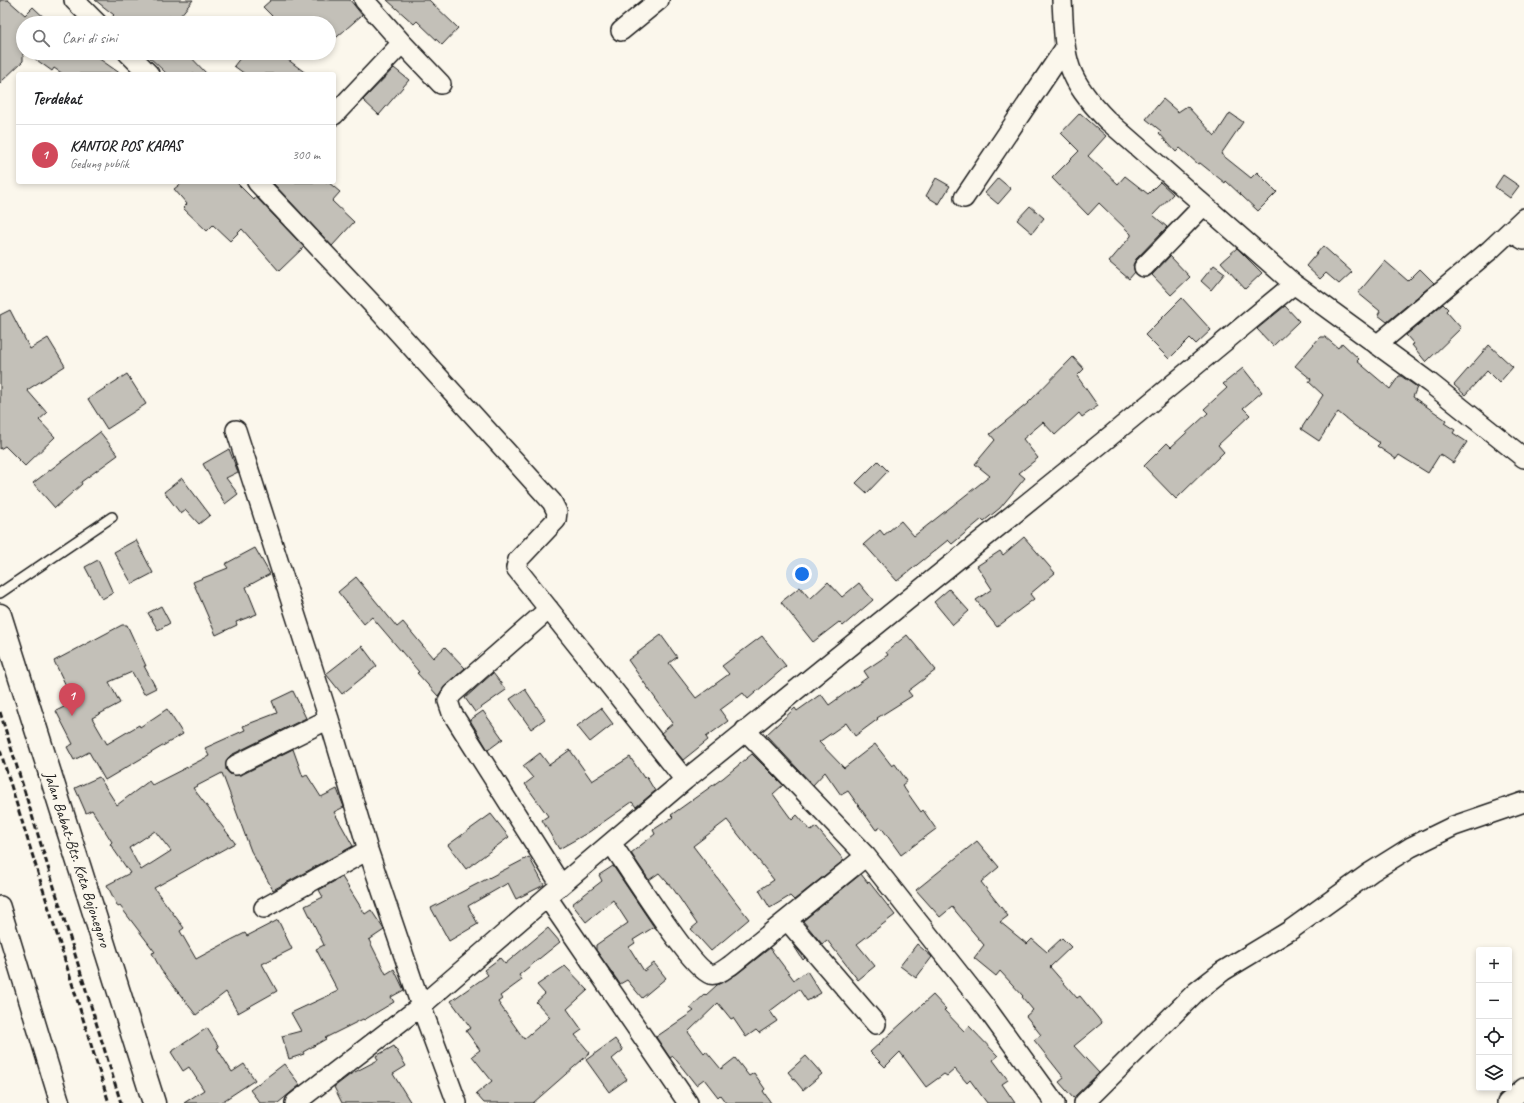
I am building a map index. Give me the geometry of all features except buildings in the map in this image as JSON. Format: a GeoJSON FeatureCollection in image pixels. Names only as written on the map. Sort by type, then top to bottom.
{"type":"FeatureCollection","features":[{"type":"Feature","properties":{"kind":"highway","name":"Jalan Babat-Bts. Kota Bojonegoro"},"geometry":{"type":"LineString","coordinates":[[0,615],[154,1103]]}},
{"type":"Feature","properties":{"kind":"street"},"geometry":{"type":"LineString","coordinates":[[74,0],[91,16]]}},
{"type":"Feature","properties":{"kind":"street"},"geometry":{"type":"LineString","coordinates":[[364,0],[402,44],[441,84]]}},
{"type":"Feature","properties":{"kind":"street"},"geometry":{"type":"LineString","coordinates":[[621,31],[660,0]]}},
{"type":"Feature","properties":{"kind":"street"},"geometry":{"type":"LineString","coordinates":[[1062,0],[1065,48],[1071,73],[1088,101],[1107,120],[1203,206],[1294,284],[1430,383],[1524,458]]}},
{"type":"Feature","properties":{"kind":"street"},"geometry":{"type":"LineString","coordinates":[[336,113],[402,44]]}},
{"type":"Feature","properties":{"kind":"street"},"geometry":{"type":"LineString","coordinates":[[964,198],[1065,48]]}},
{"type":"Feature","properties":{"kind":"street"},"geometry":{"type":"LineString","coordinates":[[135,60],[147,72]]}},
{"type":"Feature","properties":{"kind":"street"},"geometry":{"type":"LineString","coordinates":[[263,184],[552,502],[557,512],[554,522],[518,560],[516,566],[520,575],[549,609],[685,780]]}},
{"type":"Feature","properties":{"kind":"street"},"geometry":{"type":"LineString","coordinates":[[1144,267],[1203,206]]}},
{"type":"Feature","properties":{"kind":"street"},"geometry":{"type":"LineString","coordinates":[[1377,345],[1517,236],[1524,218]]}},
{"type":"Feature","properties":{"kind":"street"},"geometry":{"type":"LineString","coordinates":[[295,1103],[421,1006],[561,885],[745,730],[1109,437],[1294,284]]}},
{"type":"Feature","properties":{"kind":"street"},"geometry":{"type":"LineString","coordinates":[[236,430],[329,719],[368,850],[421,1006],[457,1103]]}},
{"type":"Feature","properties":{"kind":"street"},"geometry":{"type":"LineString","coordinates":[[549,609],[452,694],[448,702],[452,713],[561,885]]}},
{"type":"Feature","properties":{"kind":"street"},"geometry":{"type":"LineString","coordinates":[[236,765],[329,719]]}},
{"type":"Feature","properties":{"kind":"street"},"geometry":{"type":"LineString","coordinates":[[745,730],[866,856],[987,1009],[1055,1103]]}},
{"type":"Feature","properties":{"kind":"street"},"geometry":{"type":"LineString","coordinates":[[1084,1103],[1196,992],[1223,971],[1289,931],[1372,872],[1411,847],[1454,826],[1524,802]]}},
{"type":"Feature","properties":{"kind":"street"},"geometry":{"type":"LineString","coordinates":[[611,843],[686,953],[699,967],[709,974],[721,972],[731,965],[866,856]]}},
{"type":"Feature","properties":{"kind":"street"},"geometry":{"type":"LineString","coordinates":[[264,908],[368,850]]}},
{"type":"Feature","properties":{"kind":"street"},"geometry":{"type":"LineString","coordinates":[[547,897],[688,1103]]}},
{"type":"Feature","properties":{"kind":"street"},"geometry":{"type":"LineString","coordinates":[[0,906],[4,933],[60,1103]]}},
{"type":"Feature","properties":{"kind":"street"},"geometry":{"type":"LineString","coordinates":[[787,920],[876,1024]]}},
{"type":"Feature","properties":{"kind":"street"},"geometry":{"type":"LineString","coordinates":[[1507,1103],[1524,1088]]}},
{"type":"Feature","properties":{"kind":"lane"},"geometry":{"type":"LineString","coordinates":[[0,593],[112,517]]}},
{"type":"Feature","properties":{"kind":"railway"},"geometry":{"type":"LineString","coordinates":[[0,712],[121,1103]]}},
{"type":"Feature","properties":{"kind":"railway"},"geometry":{"type":"LineString","coordinates":[[0,750],[109,1103]]}},
{"type":"Feature","properties":{"kind":"place","name":"KANTOR POS KAPAS"},"geometry":{"type":"Point","coordinates":[72,716]}}]}
